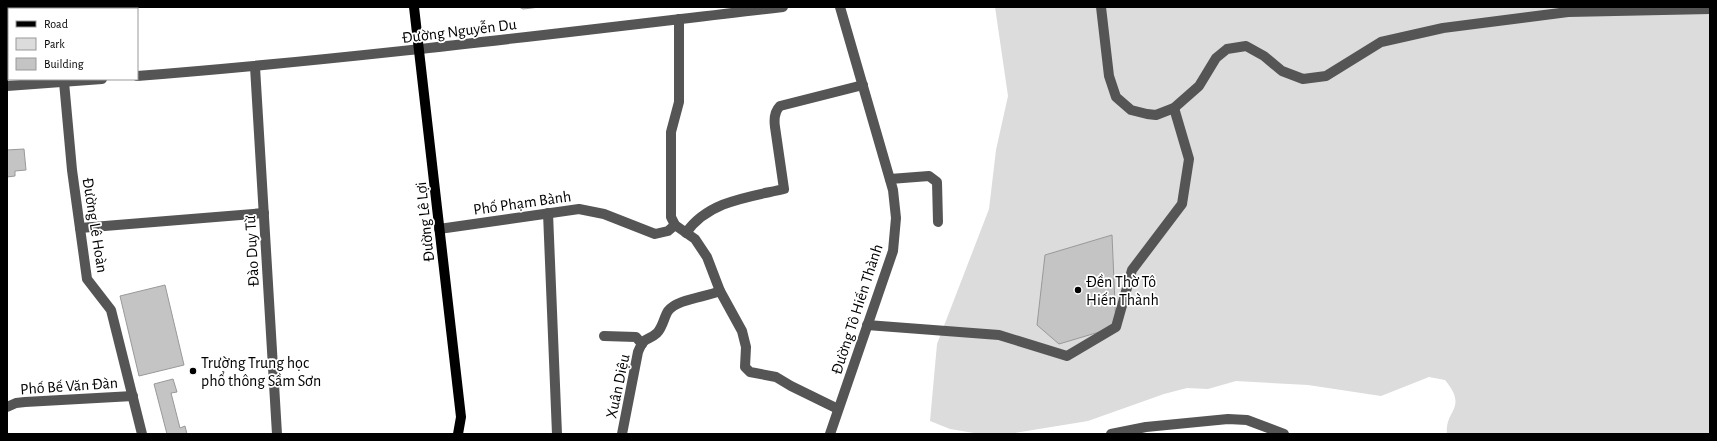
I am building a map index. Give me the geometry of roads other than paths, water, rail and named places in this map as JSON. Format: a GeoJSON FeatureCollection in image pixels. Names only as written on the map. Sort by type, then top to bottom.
{"type":"FeatureCollection","features":[{"type":"Feature","properties":{"kind":"main road","name":"Đường Lê Lợi"},"geometry":{"type":"LineString","coordinates":[[414,7],[461,417],[458,434]]}},
{"type":"Feature","properties":{"kind":"street","name":"Đường Nguyễn Du"},"geometry":{"type":"LineString","coordinates":[[138,76],[255,67],[419,50],[783,7]]}},
{"type":"Feature","properties":{"kind":"street","name":"Đường Tô Hiến Thành"},"geometry":{"type":"LineString","coordinates":[[830,434],[893,251],[896,218],[893,190],[840,7]]}},
{"type":"Feature","properties":{"kind":"street"},"geometry":{"type":"LineString","coordinates":[[1101,7],[1109,76],[1116,97],[1131,110],[1156,115],[1174,108],[1199,86],[1216,58],[1227,49],[1246,46],[1264,56],[1282,71],[1303,79],[1326,76],[1380,42],[1444,28],[1568,12],[1710,9]]}},
{"type":"Feature","properties":{"kind":"street"},"geometry":{"type":"LineString","coordinates":[[679,19],[679,102],[671,132],[671,217],[675,225],[695,239],[702,248],[720,291],[742,331],[746,347],[745,367],[747,370],[750,372],[776,377],[838,409]]}},
{"type":"Feature","properties":{"kind":"street","name":"Đào Duy Từ"},"geometry":{"type":"LineString","coordinates":[[255,67],[277,434]]}},
{"type":"Feature","properties":{"kind":"street"},"geometry":{"type":"LineString","coordinates":[[7,86],[64,80]]}},
{"type":"Feature","properties":{"kind":"street","name":"Đường Lê Hoàn"},"geometry":{"type":"LineString","coordinates":[[64,80],[72,170],[87,279],[111,310],[142,434]]}},
{"type":"Feature","properties":{"kind":"street"},"geometry":{"type":"LineString","coordinates":[[686,233],[698,218],[722,204],[784,189],[774,128],[774,118],[777,109],[780,106],[863,85]]}},
{"type":"Feature","properties":{"kind":"street"},"geometry":{"type":"LineString","coordinates":[[867,325],[999,334],[1067,356],[1116,327],[1132,270],[1182,204],[1189,159],[1174,108]]}},
{"type":"Feature","properties":{"kind":"street"},"geometry":{"type":"LineString","coordinates":[[890,179],[929,176],[934,179],[937,182],[938,222]]}},
{"type":"Feature","properties":{"kind":"street","name":"Phố Phạm Bành"},"geometry":{"type":"LineString","coordinates":[[439,229],[579,209],[604,214],[655,234],[668,232],[675,225]]}},
{"type":"Feature","properties":{"kind":"street"},"geometry":{"type":"LineString","coordinates":[[80,228],[264,213]]}},
{"type":"Feature","properties":{"kind":"street"},"geometry":{"type":"LineString","coordinates":[[548,213],[558,434]]}},
{"type":"Feature","properties":{"kind":"street","name":"Xuân Diệu"},"geometry":{"type":"LineString","coordinates":[[622,434],[638,352],[642,344],[647,338],[656,333],[668,311],[676,304],[720,291]]}},
{"type":"Feature","properties":{"kind":"street","name":"Xuân Diệu"},"geometry":{"type":"LineString","coordinates":[[604,336],[636,337],[642,344]]}},
{"type":"Feature","properties":{"kind":"street","name":"Phố Bế Văn Đàn"},"geometry":{"type":"LineString","coordinates":[[7,407],[16,403],[25,402],[133,396]]}},
{"type":"Feature","properties":{"kind":"street"},"geometry":{"type":"LineString","coordinates":[[1111,434],[1146,427],[1228,419],[1247,420],[1284,434]]}},
{"type":"Feature","properties":{"kind":"place","name":"Đền Thờ Tô Hiến Thành"},"geometry":{"type":"Point","coordinates":[1078,290]}},
{"type":"Feature","properties":{"kind":"place","name":"Trường Trung học phổ thông Sầm Sơn"},"geometry":{"type":"Point","coordinates":[193,371]}}]}
